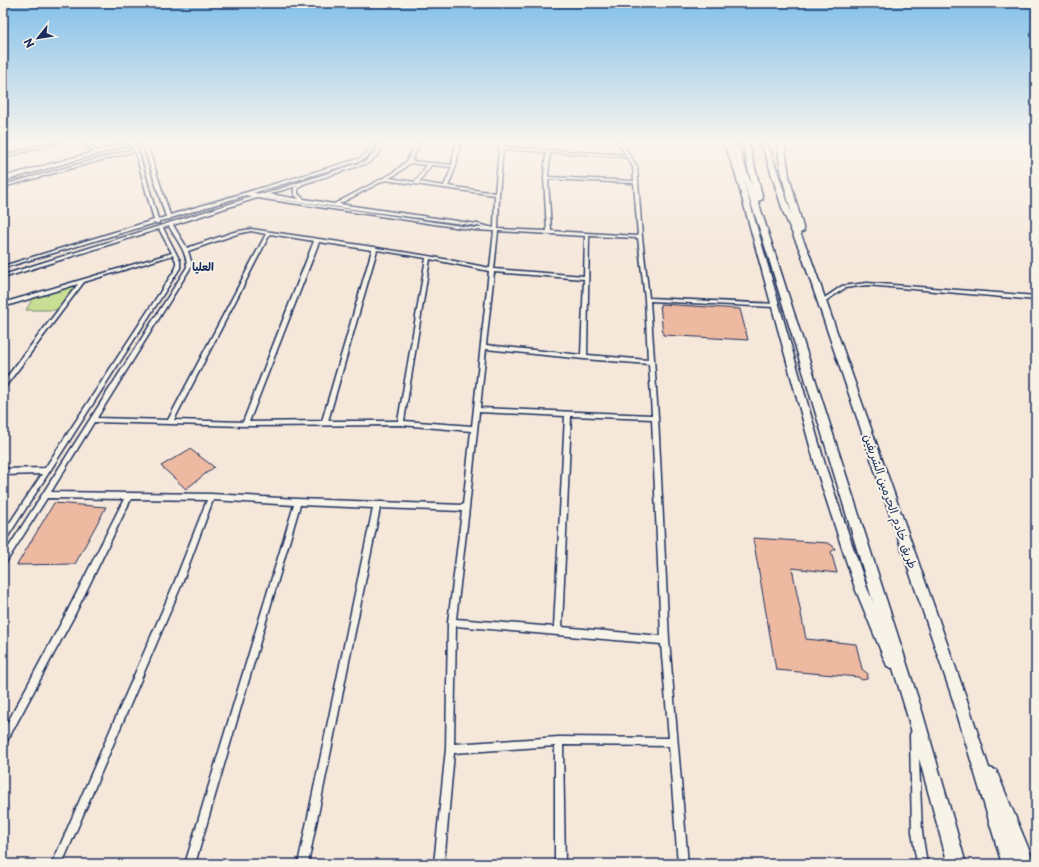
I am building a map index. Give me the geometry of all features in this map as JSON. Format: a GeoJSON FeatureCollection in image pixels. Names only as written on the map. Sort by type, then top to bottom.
{"type":"FeatureCollection","features":[{"type":"Feature","properties":{"kind":"highway"},"geometry":{"type":"LineString","coordinates":[[746,181],[766,236],[914,711],[957,864]]}},
{"type":"Feature","properties":{"kind":"highway"},"geometry":{"type":"LineString","coordinates":[[756,181],[766,236]]}},
{"type":"Feature","properties":{"kind":"highway","name":"طريق خادم الحرمين الشريفين"},"geometry":{"type":"LineString","coordinates":[[777,181],[788,214],[805,253],[822,301],[959,697],[1011,864]]}},
{"type":"Feature","properties":{"kind":"highway"},"geometry":{"type":"LineString","coordinates":[[786,181],[797,215],[805,253]]}},
{"type":"Feature","properties":{"kind":"highway"},"geometry":{"type":"LineString","coordinates":[[959,697],[1026,864]]}},
{"type":"Feature","properties":{"kind":"main road"},"geometry":{"type":"LineString","coordinates":[[741,181],[821,468],[861,588],[914,711]]}},
{"type":"Feature","properties":{"kind":"street"},"geometry":{"type":"LineString","coordinates":[[3,186],[20,181]]}},
{"type":"Feature","properties":{"kind":"street"},"geometry":{"type":"LineString","coordinates":[[145,181],[157,222]]}},
{"type":"Feature","properties":{"kind":"street"},"geometry":{"type":"LineString","coordinates":[[157,181],[169,218]]}},
{"type":"Feature","properties":{"kind":"street"},"geometry":{"type":"LineString","coordinates":[[3,267],[288,181]]}},
{"type":"Feature","properties":{"kind":"street"},"geometry":{"type":"LineString","coordinates":[[334,205],[380,181]]}},
{"type":"Feature","properties":{"kind":"street"},"geometry":{"type":"LineString","coordinates":[[404,181],[496,194]]}},
{"type":"Feature","properties":{"kind":"street"},"geometry":{"type":"LineString","coordinates":[[446,187],[448,181]]}},
{"type":"Feature","properties":{"kind":"street"},"geometry":{"type":"LineString","coordinates":[[439,864],[450,749],[452,622],[496,230],[497,181]]}},
{"type":"Feature","properties":{"kind":"street"},"geometry":{"type":"LineString","coordinates":[[546,181],[549,233]]}},
{"type":"Feature","properties":{"kind":"street"},"geometry":{"type":"LineString","coordinates":[[624,181],[636,182],[640,237],[647,298],[655,417],[665,640],[683,864]]}},
{"type":"Feature","properties":{"kind":"street"},"geometry":{"type":"LineString","coordinates":[[3,277],[306,182]]}},
{"type":"Feature","properties":{"kind":"street"},"geometry":{"type":"LineString","coordinates":[[306,182],[296,188],[298,198],[306,201]]}},
{"type":"Feature","properties":{"kind":"street"},"geometry":{"type":"LineString","coordinates":[[247,194],[264,195],[477,225],[496,230]]}},
{"type":"Feature","properties":{"kind":"street"},"geometry":{"type":"LineString","coordinates":[[247,194],[256,197],[475,229],[640,237]]}},
{"type":"Feature","properties":{"kind":"street"},"geometry":{"type":"LineString","coordinates":[[3,562],[189,267],[190,260],[186,250],[174,233],[170,224]]}},
{"type":"Feature","properties":{"kind":"street"},"geometry":{"type":"LineString","coordinates":[[3,539],[178,268],[178,261],[160,227]]}},
{"type":"Feature","properties":{"kind":"street"},"geometry":{"type":"LineString","coordinates":[[186,250],[236,232],[251,230],[375,248],[491,270],[586,278]]}},
{"type":"Feature","properties":{"kind":"street"},"geometry":{"type":"LineString","coordinates":[[170,422],[268,233]]}},
{"type":"Feature","properties":{"kind":"street"},"geometry":{"type":"LineString","coordinates":[[584,357],[587,235]]}},
{"type":"Feature","properties":{"kind":"street"},"geometry":{"type":"LineString","coordinates":[[245,424],[317,240]]}},
{"type":"Feature","properties":{"kind":"street"},"geometry":{"type":"LineString","coordinates":[[324,424],[375,248]]}},
{"type":"Feature","properties":{"kind":"street"},"geometry":{"type":"LineString","coordinates":[[3,305],[173,254]]}},
{"type":"Feature","properties":{"kind":"street"},"geometry":{"type":"LineString","coordinates":[[401,423],[428,257]]}},
{"type":"Feature","properties":{"kind":"street"},"geometry":{"type":"LineString","coordinates":[[3,386],[82,282]]}},
{"type":"Feature","properties":{"kind":"street"},"geometry":{"type":"LineString","coordinates":[[822,301],[844,287],[867,284],[1036,298]]}},
{"type":"Feature","properties":{"kind":"street"},"geometry":{"type":"LineString","coordinates":[[647,298],[775,305]]}},
{"type":"Feature","properties":{"kind":"street"},"geometry":{"type":"LineString","coordinates":[[483,346],[584,357],[651,362]]}},
{"type":"Feature","properties":{"kind":"street"},"geometry":{"type":"LineString","coordinates":[[476,410],[655,417]]}},
{"type":"Feature","properties":{"kind":"street"},"geometry":{"type":"LineString","coordinates":[[558,631],[568,414]]}},
{"type":"Feature","properties":{"kind":"street"},"geometry":{"type":"LineString","coordinates":[[92,420],[245,424],[401,423],[474,429]]}},
{"type":"Feature","properties":{"kind":"street"},"geometry":{"type":"LineString","coordinates":[[3,472],[47,471]]}},
{"type":"Feature","properties":{"kind":"street"},"geometry":{"type":"LineString","coordinates":[[44,495],[211,497],[377,506],[466,508]]}},
{"type":"Feature","properties":{"kind":"street"},"geometry":{"type":"LineString","coordinates":[[3,740],[70,615],[130,496]]}},
{"type":"Feature","properties":{"kind":"street"},"geometry":{"type":"LineString","coordinates":[[57,864],[177,586],[211,497]]}},
{"type":"Feature","properties":{"kind":"street"},"geometry":{"type":"LineString","coordinates":[[190,864],[298,502]]}},
{"type":"Feature","properties":{"kind":"street"},"geometry":{"type":"LineString","coordinates":[[303,864],[377,506]]}},
{"type":"Feature","properties":{"kind":"street"},"geometry":{"type":"LineString","coordinates":[[452,622],[665,640]]}},
{"type":"Feature","properties":{"kind":"street"},"geometry":{"type":"LineString","coordinates":[[914,711],[917,832],[922,864]]}},
{"type":"Feature","properties":{"kind":"street"},"geometry":{"type":"LineString","coordinates":[[450,749],[559,741],[672,742]]}},
{"type":"Feature","properties":{"kind":"street"},"geometry":{"type":"LineString","coordinates":[[559,741],[560,864]]}},
{"type":"Feature","properties":{"kind":"green space"},"geometry":{"type":"Polygon","coordinates":[[[82,282],[60,310],[26,310],[33,298],[82,282]]]}},
{"type":"Feature","properties":{"kind":"building"},"geometry":{"type":"Polygon","coordinates":[[[660,304],[740,309],[748,340],[663,335],[660,304]]]}},
{"type":"Feature","properties":{"kind":"building"},"geometry":{"type":"Polygon","coordinates":[[[190,449],[214,467],[186,489],[161,466],[190,449]]]}},
{"type":"Feature","properties":{"kind":"building"},"geometry":{"type":"Polygon","coordinates":[[[54,503],[106,507],[75,564],[17,565],[54,503]]]}},
{"type":"Feature","properties":{"kind":"building"},"geometry":{"type":"Polygon","coordinates":[[[753,538],[828,543],[833,546],[835,549],[831,552],[837,573],[792,568],[806,639],[856,644],[862,669],[868,674],[867,679],[862,680],[858,677],[776,670],[753,538]]]}},
{"type":"Feature","properties":{"kind":"district","name":"العليا"},"geometry":{"type":"Point","coordinates":[203,266]}}]}
